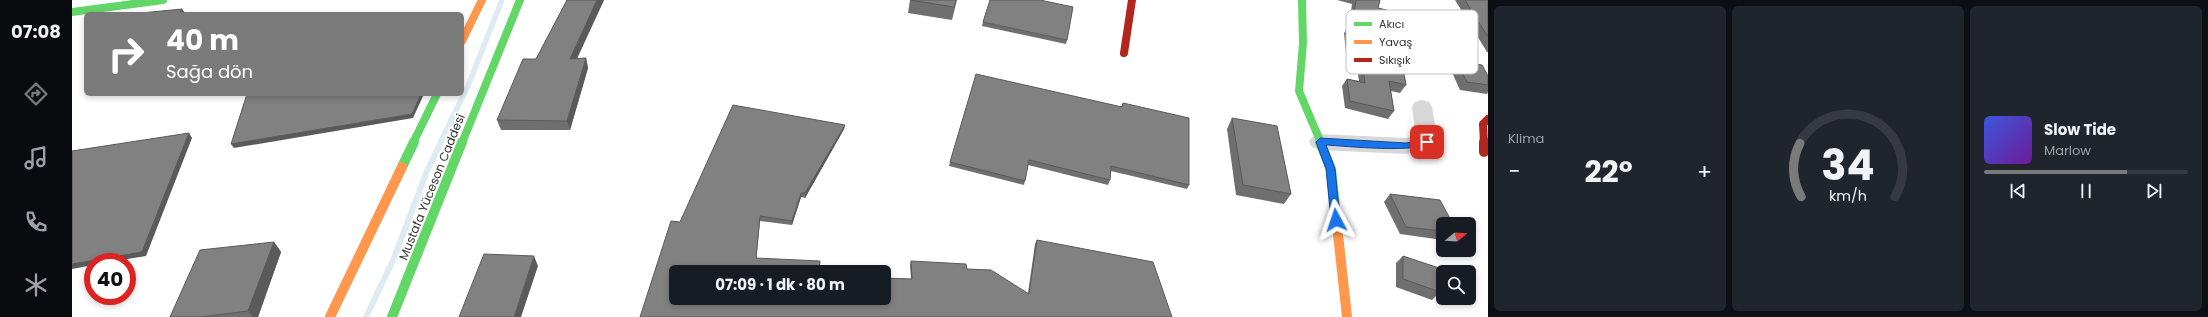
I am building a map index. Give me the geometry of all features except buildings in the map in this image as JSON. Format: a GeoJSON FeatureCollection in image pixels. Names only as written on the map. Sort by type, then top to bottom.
{"type":"FeatureCollection","features":[{"type":"Feature","properties":{"kind":"street"},"geometry":{"type":"LineString","coordinates":[[72,12],[106,4],[163,0]]}},
{"type":"Feature","properties":{"kind":"street"},"geometry":{"type":"LineString","coordinates":[[464,37],[482,0]]}},
{"type":"Feature","properties":{"kind":"street","name":"Mustafa Yüceson Caddesi"},"geometry":{"type":"LineString","coordinates":[[392,317],[520,0]]}},
{"type":"Feature","properties":{"kind":"street"},"geometry":{"type":"LineString","coordinates":[[1124,53],[1132,0]]}},
{"type":"Feature","properties":{"kind":"street"},"geometry":{"type":"LineString","coordinates":[[1302,0],[1303,43],[1299,91],[1331,169],[1347,317]]}},
{"type":"Feature","properties":{"kind":"street"},"geometry":{"type":"LineString","coordinates":[[330,317],[436,96]]}},
{"type":"Feature","properties":{"kind":"street"},"geometry":{"type":"LineString","coordinates":[[1320,142],[1406,146],[1427,142],[1422,107]]}},
{"type":"Feature","properties":{"kind":"street"},"geometry":{"type":"LineString","coordinates":[[1484,152],[1483,124],[1488,119]]}},
{"type":"Feature","properties":{"kind":"waterway"},"geometry":{"type":"LineString","coordinates":[[464,94],[502,0]]}},
{"type":"Feature","properties":{"kind":"waterway"},"geometry":{"type":"LineString","coordinates":[[440,143],[463,96]]}},
{"type":"Feature","properties":{"kind":"waterway"},"geometry":{"type":"LineString","coordinates":[[366,317],[394,258],[427,171],[441,142]]}},
{"type":"Feature","properties":{"kind":"traffic: fast"},"geometry":{"type":"LineString","coordinates":[[72,12],[163,0]]}},
{"type":"Feature","properties":{"kind":"traffic: fast"},"geometry":{"type":"LineString","coordinates":[[392,317],[520,0]]}},
{"type":"Feature","properties":{"kind":"traffic: fast"},"geometry":{"type":"LineString","coordinates":[[1302,0],[1303,43],[1299,91],[1331,169],[1337,225]]}},
{"type":"Feature","properties":{"kind":"traffic: fast"},"geometry":{"type":"LineString","coordinates":[[402,167],[436,96]]}},
{"type":"Feature","properties":{"kind":"traffic: slow"},"geometry":{"type":"LineString","coordinates":[[464,37],[482,0]]}},
{"type":"Feature","properties":{"kind":"traffic: slow"},"geometry":{"type":"LineString","coordinates":[[330,317],[402,167]]}},
{"type":"Feature","properties":{"kind":"traffic: slow"},"geometry":{"type":"LineString","coordinates":[[1337,225],[1347,317]]}},
{"type":"Feature","properties":{"kind":"traffic: jam"},"geometry":{"type":"LineString","coordinates":[[1124,53],[1132,0]]}},
{"type":"Feature","properties":{"kind":"traffic: jam"},"geometry":{"type":"LineString","coordinates":[[1484,152],[1483,124],[1488,119]]}},
{"type":"Feature","properties":{"kind":"route"},"geometry":{"type":"LineString","coordinates":[[1336,220],[1331,169],[1320,142],[1406,146],[1427,142]]}}]}
